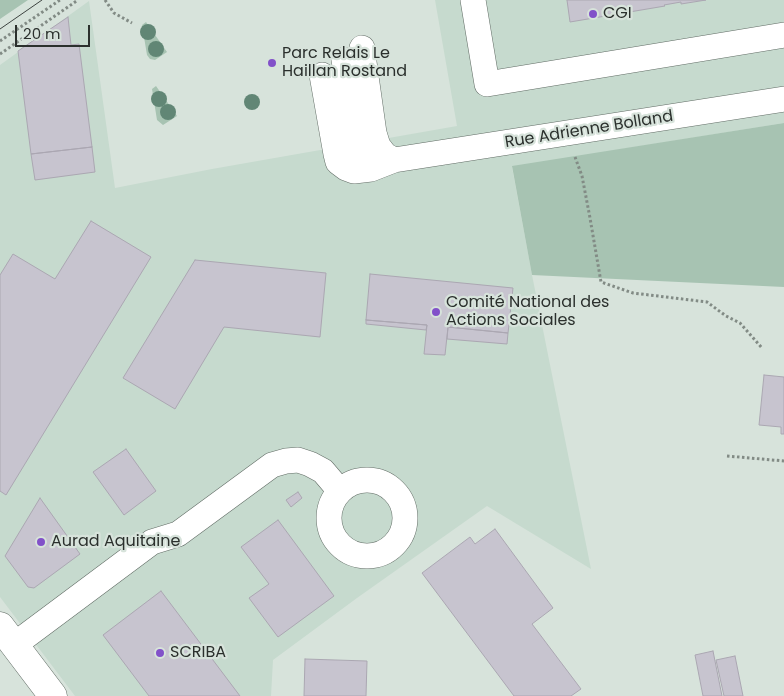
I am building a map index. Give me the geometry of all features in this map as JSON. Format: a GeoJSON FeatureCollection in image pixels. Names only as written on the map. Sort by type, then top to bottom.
{"type":"FeatureCollection","features":[{"type":"Feature","properties":{"kind":"main road"},"geometry":{"type":"LineString","coordinates":[[7,636],[53,696]]}},
{"type":"Feature","properties":{"kind":"street"},"geometry":{"type":"LineString","coordinates":[[473,0],[487,84],[784,35]]}},
{"type":"Feature","properties":{"kind":"street"},"geometry":{"type":"LineString","coordinates":[[353,54],[378,146],[385,155],[394,160]]}},
{"type":"Feature","properties":{"kind":"street","name":"Rue Adrienne Bolland"},"geometry":{"type":"LineString","coordinates":[[322,75],[338,162],[354,171],[371,169],[394,160],[784,99]]}},
{"type":"Feature","properties":{"kind":"street"},"geometry":{"type":"LineString","coordinates":[[7,636],[152,542],[178,534],[272,465],[298,460],[310,464],[323,472],[340,491]]}},
{"type":"Feature","properties":{"kind":"path"},"geometry":{"type":"LineString","coordinates":[[0,41],[60,0]]}},
{"type":"Feature","properties":{"kind":"path"},"geometry":{"type":"LineString","coordinates":[[0,54],[78,0]]}},
{"type":"Feature","properties":{"kind":"path"},"geometry":{"type":"LineString","coordinates":[[105,0],[114,12],[132,23]]}},
{"type":"Feature","properties":{"kind":"path"},"geometry":{"type":"LineString","coordinates":[[566,133],[582,176],[601,282],[633,293],[707,302],[726,316],[740,323],[762,348]]}},
{"type":"Feature","properties":{"kind":"path"},"geometry":{"type":"LineString","coordinates":[[727,456],[784,462]]}},
{"type":"Feature","properties":{"kind":"shaded area"},"geometry":{"type":"Polygon","coordinates":[[[0,0],[28,0],[0,19],[0,0]]]}},
{"type":"Feature","properties":{"kind":"shaded area"},"geometry":{"type":"Polygon","coordinates":[[[435,0],[784,0],[784,123],[512,167],[591,569],[487,506],[273,660],[271,696],[75,696],[0,597],[0,65],[89,1],[115,188],[457,126],[435,0]]]}},
{"type":"Feature","properties":{"kind":"shaded area"},"geometry":{"type":"Polygon","coordinates":[[[146,22],[167,52],[155,60],[150,59],[147,55],[142,25],[146,22]]]}},
{"type":"Feature","properties":{"kind":"shaded area"},"geometry":{"type":"Polygon","coordinates":[[[156,86],[177,116],[163,125],[157,120],[152,89],[156,86]]]}},
{"type":"Feature","properties":{"kind":"shaded area"},"geometry":{"type":"Polygon","coordinates":[[[784,123],[784,287],[532,275],[512,166],[784,123]]]}},
{"type":"Feature","properties":{"kind":"building","name":"CGI"},"geometry":{"type":"Polygon","coordinates":[[[567,0],[706,0],[681,4],[681,2],[570,22],[567,0]]]}},
{"type":"Feature","properties":{"kind":"building"},"geometry":{"type":"Polygon","coordinates":[[[68,17],[71,45],[79,44],[92,147],[31,154],[18,51],[68,17]]]}},
{"type":"Feature","properties":{"kind":"building"},"geometry":{"type":"Polygon","coordinates":[[[92,147],[95,172],[35,180],[31,154],[92,147]]]}},
{"type":"Feature","properties":{"kind":"building"},"geometry":{"type":"Polygon","coordinates":[[[91,221],[151,257],[6,495],[0,491],[0,275],[13,254],[55,279],[91,221]]]}},
{"type":"Feature","properties":{"kind":"building"},"geometry":{"type":"Polygon","coordinates":[[[195,260],[326,273],[320,337],[224,327],[175,409],[123,378],[195,260]]]}},
{"type":"Feature","properties":{"kind":"building"},"geometry":{"type":"Polygon","coordinates":[[[370,274],[513,288],[508,333],[448,327],[445,355],[424,354],[427,325],[366,320],[370,274]]]}},
{"type":"Feature","properties":{"kind":"building"},"geometry":{"type":"Polygon","coordinates":[[[366,320],[427,325],[426,330],[366,324],[366,320]]]}},
{"type":"Feature","properties":{"kind":"building"},"geometry":{"type":"Polygon","coordinates":[[[448,327],[508,333],[507,344],[447,339],[448,327]]]}},
{"type":"Feature","properties":{"kind":"building"},"geometry":{"type":"Polygon","coordinates":[[[764,375],[784,377],[784,434],[781,434],[781,427],[759,425],[764,375]]]}},
{"type":"Feature","properties":{"kind":"building"},"geometry":{"type":"Polygon","coordinates":[[[126,449],[156,491],[124,515],[93,472],[126,449]]]}},
{"type":"Feature","properties":{"kind":"building"},"geometry":{"type":"Polygon","coordinates":[[[298,492],[302,498],[291,507],[286,500],[298,492]]]}},
{"type":"Feature","properties":{"kind":"building"},"geometry":{"type":"Polygon","coordinates":[[[40,498],[80,554],[34,588],[28,587],[5,556],[40,498]]]}},
{"type":"Feature","properties":{"kind":"building"},"geometry":{"type":"Polygon","coordinates":[[[278,520],[334,596],[278,637],[249,598],[269,584],[241,547],[278,520]]]}},
{"type":"Feature","properties":{"kind":"building"},"geometry":{"type":"Polygon","coordinates":[[[495,529],[553,608],[532,624],[581,689],[571,696],[514,696],[422,573],[470,537],[475,544],[495,529]]]}},
{"type":"Feature","properties":{"kind":"building"},"geometry":{"type":"Polygon","coordinates":[[[161,591],[240,696],[149,696],[103,635],[161,591]]]}},
{"type":"Feature","properties":{"kind":"building"},"geometry":{"type":"Polygon","coordinates":[[[713,651],[722,696],[703,696],[695,655],[713,651]]]}},
{"type":"Feature","properties":{"kind":"building"},"geometry":{"type":"Polygon","coordinates":[[[735,656],[743,696],[724,696],[716,660],[735,656]]]}},
{"type":"Feature","properties":{"kind":"building"},"geometry":{"type":"Polygon","coordinates":[[[305,659],[367,661],[366,696],[304,696],[305,659]]]}},
{"type":"Feature","properties":{"kind":"tram line"},"geometry":{"type":"LineString","coordinates":[[0,29],[42,0]]}},
{"type":"Feature","properties":{"kind":"place","name":"CGI"},"geometry":{"type":"Point","coordinates":[593,14]}},
{"type":"Feature","properties":{"kind":"place","name":"Parc Relais Le Haillan Rostand"},"geometry":{"type":"Point","coordinates":[272,63]}},
{"type":"Feature","properties":{"kind":"place","name":"Comité National des Actions Sociales"},"geometry":{"type":"Point","coordinates":[436,312]}},
{"type":"Feature","properties":{"kind":"place","name":"Aurad Aquitaine"},"geometry":{"type":"Point","coordinates":[41,542]}},
{"type":"Feature","properties":{"kind":"place","name":"SCRIBA"},"geometry":{"type":"Point","coordinates":[160,653]}}]}
